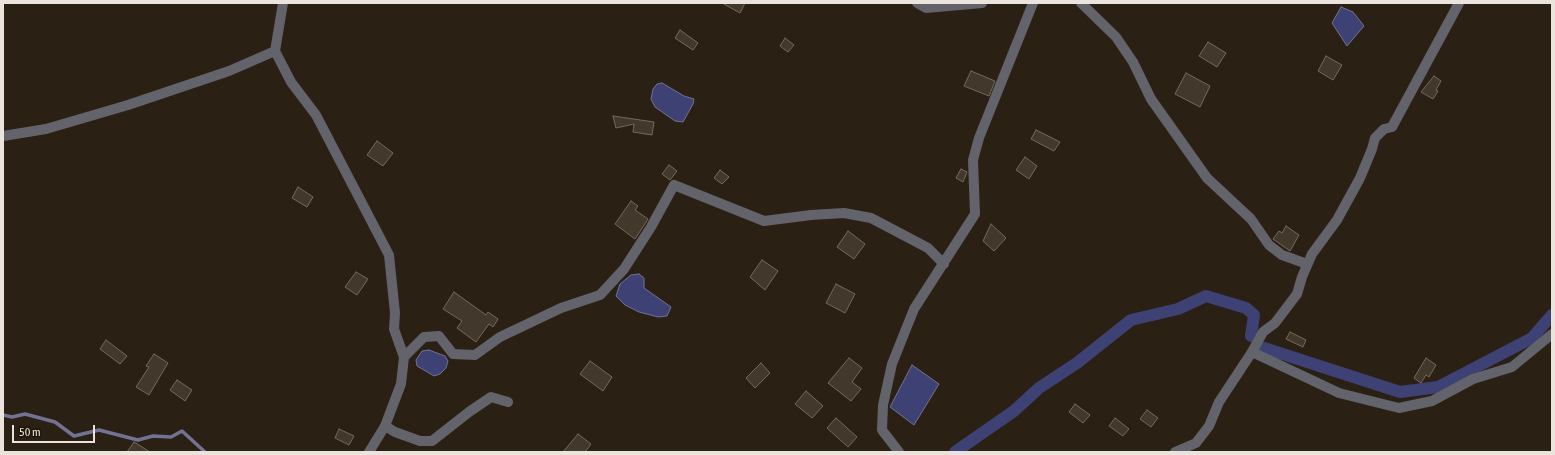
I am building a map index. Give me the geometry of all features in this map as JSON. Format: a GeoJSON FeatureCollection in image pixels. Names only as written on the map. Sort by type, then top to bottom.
{"type":"FeatureCollection","features":[{"type":"Feature","properties":{"kind":"street"},"geometry":{"type":"LineString","coordinates":[[283,3],[275,51],[291,82],[316,115],[389,255],[396,313],[394,329],[404,357],[401,384],[385,426],[369,452]]}},
{"type":"Feature","properties":{"kind":"street"},"geometry":{"type":"LineString","coordinates":[[917,3],[926,8],[982,3]]}},
{"type":"Feature","properties":{"kind":"street"},"geometry":{"type":"LineString","coordinates":[[899,452],[882,430],[883,405],[892,364],[914,308],[976,214],[973,160],[979,138],[1033,3]]}},
{"type":"Feature","properties":{"kind":"street"},"geometry":{"type":"LineString","coordinates":[[1081,3],[1116,37],[1133,62],[1151,99],[1207,178],[1251,219],[1269,245],[1282,255],[1307,264]]}},
{"type":"Feature","properties":{"kind":"street"},"geometry":{"type":"LineString","coordinates":[[1175,452],[1196,443],[1209,426],[1219,402],[1252,352],[1263,332],[1275,323],[1297,294],[1307,264],[1320,241],[1337,220],[1360,178],[1372,149],[1374,138],[1384,130],[1392,127],[1459,3]]}},
{"type":"Feature","properties":{"kind":"street"},"geometry":{"type":"LineString","coordinates":[[3,136],[46,130],[128,105],[229,71],[275,51]]}},
{"type":"Feature","properties":{"kind":"street"},"geometry":{"type":"LineString","coordinates":[[404,357],[424,337],[439,336],[453,354],[475,356],[500,337],[561,308],[600,295],[624,269],[651,227],[674,185],[764,221],[811,215],[844,213],[871,218],[928,248],[944,264]]}},
{"type":"Feature","properties":{"kind":"street"},"geometry":{"type":"LineString","coordinates":[[1252,352],[1339,392],[1399,408],[1432,401],[1473,379],[1512,367],[1552,334]]}},
{"type":"Feature","properties":{"kind":"street"},"geometry":{"type":"LineString","coordinates":[[385,426],[395,432],[420,440],[432,441],[491,397],[508,402]]}},
{"type":"Feature","properties":{"kind":"water"},"geometry":{"type":"Polygon","coordinates":[[[1341,7],[1353,12],[1364,26],[1347,46],[1332,23],[1341,7]]]}},
{"type":"Feature","properties":{"kind":"water"},"geometry":{"type":"Polygon","coordinates":[[[662,83],[684,96],[694,99],[693,104],[683,122],[675,121],[655,107],[651,99],[653,89],[657,84],[662,83]]]}},
{"type":"Feature","properties":{"kind":"water"},"geometry":{"type":"Polygon","coordinates":[[[639,274],[644,278],[644,288],[671,307],[667,316],[658,317],[639,312],[625,305],[616,296],[620,284],[631,275],[639,274]]]}},
{"type":"Feature","properties":{"kind":"water"},"geometry":{"type":"Polygon","coordinates":[[[429,350],[445,356],[448,361],[446,368],[440,374],[434,376],[417,366],[416,360],[422,351],[429,350]]]}},
{"type":"Feature","properties":{"kind":"water"},"geometry":{"type":"Polygon","coordinates":[[[912,365],[939,384],[914,425],[890,407],[912,365]]]}},
{"type":"Feature","properties":{"kind":"building"},"geometry":{"type":"Polygon","coordinates":[[[722,3],[745,3],[740,13],[722,3]]]}},
{"type":"Feature","properties":{"kind":"building"},"geometry":{"type":"Polygon","coordinates":[[[680,30],[698,43],[693,50],[675,38],[680,30]]]}},
{"type":"Feature","properties":{"kind":"building"},"geometry":{"type":"Polygon","coordinates":[[[785,38],[794,45],[788,52],[780,46],[785,38]]]}},
{"type":"Feature","properties":{"kind":"building"},"geometry":{"type":"Polygon","coordinates":[[[1208,42],[1226,53],[1217,67],[1199,56],[1208,42]]]}},
{"type":"Feature","properties":{"kind":"building"},"geometry":{"type":"Polygon","coordinates":[[[1326,56],[1342,65],[1333,80],[1318,71],[1326,56]]]}},
{"type":"Feature","properties":{"kind":"building"},"geometry":{"type":"Polygon","coordinates":[[[971,71],[995,81],[989,96],[964,86],[971,71]]]}},
{"type":"Feature","properties":{"kind":"building"},"geometry":{"type":"Polygon","coordinates":[[[1186,73],[1210,86],[1200,107],[1175,94],[1186,73]]]}},
{"type":"Feature","properties":{"kind":"building"},"geometry":{"type":"Polygon","coordinates":[[[1434,76],[1441,81],[1436,90],[1438,91],[1433,99],[1421,92],[1434,76]]]}},
{"type":"Feature","properties":{"kind":"building"},"geometry":{"type":"Polygon","coordinates":[[[613,116],[654,122],[652,135],[633,132],[634,124],[616,128],[613,116]]]}},
{"type":"Feature","properties":{"kind":"building"},"geometry":{"type":"Polygon","coordinates":[[[1036,130],[1060,142],[1054,151],[1031,139],[1036,130]]]}},
{"type":"Feature","properties":{"kind":"building"},"geometry":{"type":"Polygon","coordinates":[[[377,141],[393,153],[383,166],[367,155],[377,141]]]}},
{"type":"Feature","properties":{"kind":"building"},"geometry":{"type":"Polygon","coordinates":[[[1025,157],[1037,166],[1029,179],[1016,170],[1025,157]]]}},
{"type":"Feature","properties":{"kind":"building"},"geometry":{"type":"Polygon","coordinates":[[[669,165],[677,171],[670,180],[662,174],[669,165]]]}},
{"type":"Feature","properties":{"kind":"building"},"geometry":{"type":"Polygon","coordinates":[[[961,169],[967,172],[963,182],[956,178],[961,169]]]}},
{"type":"Feature","properties":{"kind":"building"},"geometry":{"type":"Polygon","coordinates":[[[720,170],[729,177],[722,184],[714,178],[720,170]]]}},
{"type":"Feature","properties":{"kind":"building"},"geometry":{"type":"Polygon","coordinates":[[[298,187],[313,197],[307,207],[292,198],[298,187]]]}},
{"type":"Feature","properties":{"kind":"building"},"geometry":{"type":"Polygon","coordinates":[[[631,201],[638,206],[635,210],[648,219],[635,239],[615,224],[631,201]]]}},
{"type":"Feature","properties":{"kind":"building"},"geometry":{"type":"Polygon","coordinates":[[[991,224],[1006,238],[994,251],[983,241],[991,224]]]}},
{"type":"Feature","properties":{"kind":"building"},"geometry":{"type":"Polygon","coordinates":[[[1286,226],[1299,235],[1290,251],[1273,239],[1279,231],[1282,233],[1286,226]]]}},
{"type":"Feature","properties":{"kind":"building"},"geometry":{"type":"Polygon","coordinates":[[[848,231],[865,244],[854,259],[837,247],[848,231]]]}},
{"type":"Feature","properties":{"kind":"building"},"geometry":{"type":"Polygon","coordinates":[[[762,260],[778,271],[765,290],[750,277],[762,260]]]}},
{"type":"Feature","properties":{"kind":"building"},"geometry":{"type":"Polygon","coordinates":[[[356,272],[368,279],[357,295],[345,287],[356,272]]]}},
{"type":"Feature","properties":{"kind":"building"},"geometry":{"type":"Polygon","coordinates":[[[836,284],[855,294],[845,313],[826,303],[836,284]]]}},
{"type":"Feature","properties":{"kind":"building"},"geometry":{"type":"Polygon","coordinates":[[[454,292],[486,315],[488,312],[498,319],[493,327],[489,324],[476,342],[457,328],[462,321],[443,309],[454,292]]]}},
{"type":"Feature","properties":{"kind":"building"},"geometry":{"type":"Polygon","coordinates":[[[1290,332],[1306,340],[1303,347],[1286,339],[1290,332]]]}},
{"type":"Feature","properties":{"kind":"building"},"geometry":{"type":"Polygon","coordinates":[[[106,340],[127,356],[120,364],[100,349],[106,340]]]}},
{"type":"Feature","properties":{"kind":"building"},"geometry":{"type":"Polygon","coordinates":[[[154,354],[168,363],[149,395],[136,387],[149,367],[146,366],[154,354]]]}},
{"type":"Feature","properties":{"kind":"building"},"geometry":{"type":"Polygon","coordinates":[[[849,358],[862,368],[852,382],[861,389],[851,401],[828,383],[849,358]]]}},
{"type":"Feature","properties":{"kind":"building"},"geometry":{"type":"Polygon","coordinates":[[[1426,358],[1436,365],[1429,377],[1426,375],[1421,383],[1414,378],[1426,358]]]}},
{"type":"Feature","properties":{"kind":"building"},"geometry":{"type":"Polygon","coordinates":[[[590,361],[612,377],[603,391],[580,374],[590,361]]]}},
{"type":"Feature","properties":{"kind":"building"},"geometry":{"type":"Polygon","coordinates":[[[761,363],[770,373],[755,388],[746,378],[761,363]]]}},
{"type":"Feature","properties":{"kind":"building"},"geometry":{"type":"Polygon","coordinates":[[[177,380],[192,390],[185,401],[170,390],[177,380]]]}},
{"type":"Feature","properties":{"kind":"building"},"geometry":{"type":"Polygon","coordinates":[[[806,391],[823,406],[812,418],[795,404],[806,391]]]}},
{"type":"Feature","properties":{"kind":"building"},"geometry":{"type":"Polygon","coordinates":[[[1075,404],[1090,415],[1083,423],[1069,412],[1075,404]]]}},
{"type":"Feature","properties":{"kind":"building"},"geometry":{"type":"Polygon","coordinates":[[[1147,410],[1158,418],[1151,427],[1140,419],[1147,410]]]}},
{"type":"Feature","properties":{"kind":"building"},"geometry":{"type":"Polygon","coordinates":[[[836,418],[857,437],[848,447],[827,428],[836,418]]]}},
{"type":"Feature","properties":{"kind":"building"},"geometry":{"type":"Polygon","coordinates":[[[1115,418],[1129,429],[1123,436],[1109,426],[1115,418]]]}},
{"type":"Feature","properties":{"kind":"building"},"geometry":{"type":"Polygon","coordinates":[[[339,429],[354,436],[349,445],[335,438],[339,429]]]}},
{"type":"Feature","properties":{"kind":"building"},"geometry":{"type":"Polygon","coordinates":[[[578,434],[591,444],[585,452],[563,452],[578,434]]]}},
{"type":"Feature","properties":{"kind":"building"},"geometry":{"type":"Polygon","coordinates":[[[134,442],[150,452],[127,452],[134,442]]]}},
{"type":"Feature","properties":{"kind":"waterway"},"geometry":{"type":"LineString","coordinates":[[955,452],[1014,411],[1039,388],[1077,363],[1131,320],[1178,309],[1206,296],[1246,308],[1254,315],[1251,336]]}},
{"type":"Feature","properties":{"kind":"waterway"},"geometry":{"type":"LineString","coordinates":[[1264,348],[1400,392],[1438,387],[1532,338],[1552,315]]}},
{"type":"Feature","properties":{"kind":"waterway"},"geometry":{"type":"LineString","coordinates":[[3,415],[12,417],[25,414],[55,422],[74,436],[99,430],[138,440],[153,436],[171,437],[182,431],[205,452]]}}]}
